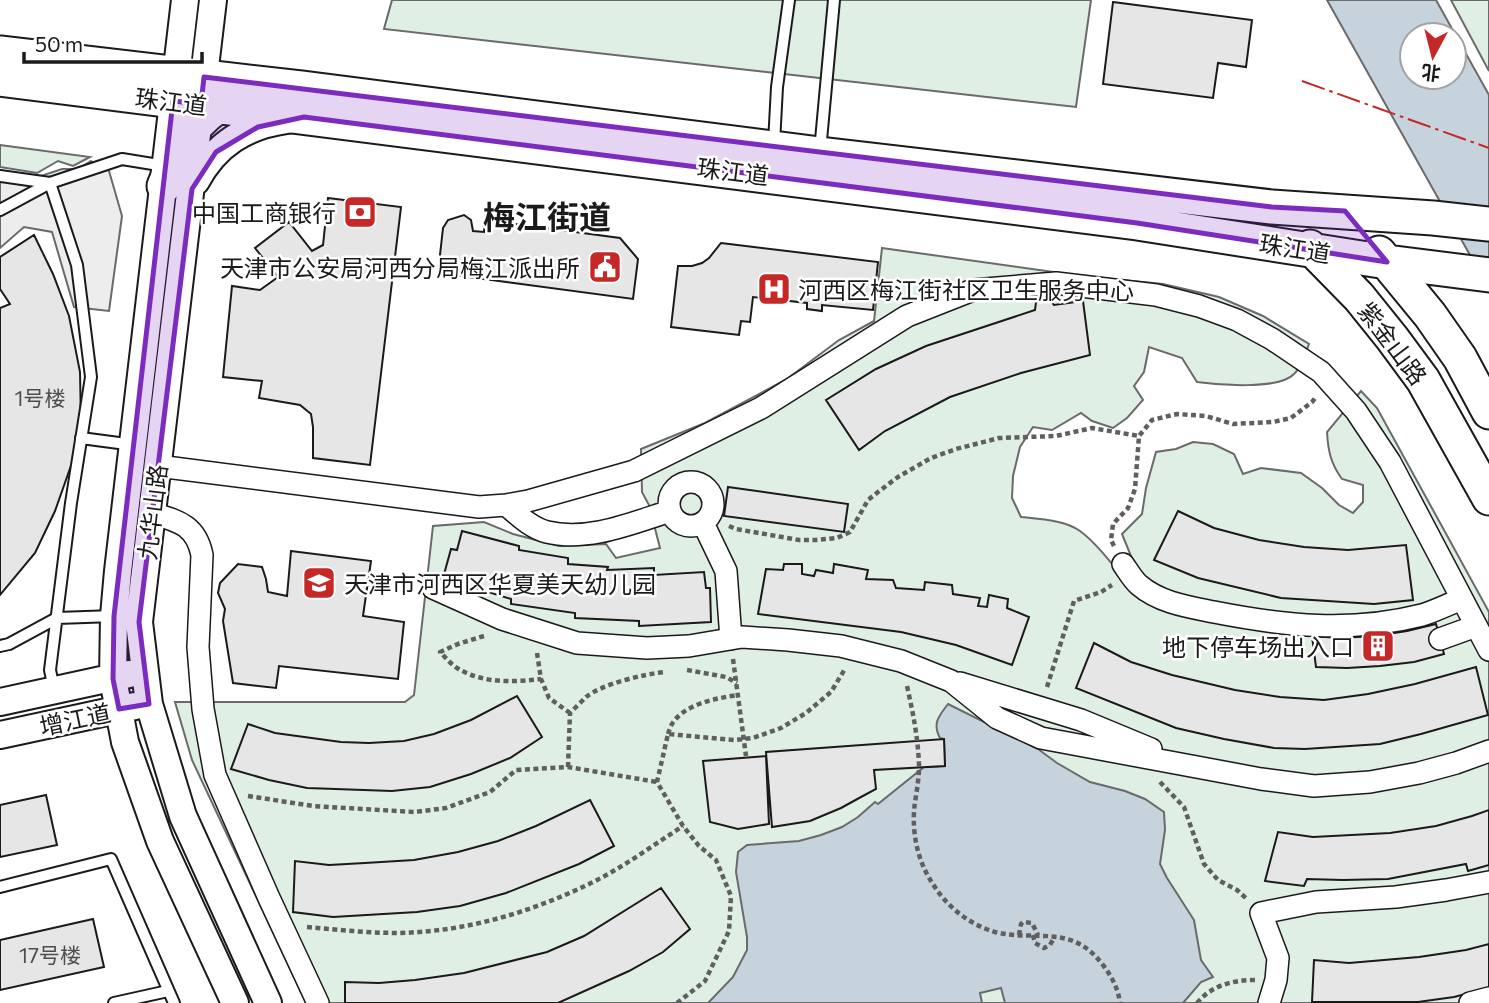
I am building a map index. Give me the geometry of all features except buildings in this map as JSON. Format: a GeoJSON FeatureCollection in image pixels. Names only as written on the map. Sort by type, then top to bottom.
{"type":"FeatureCollection","features":[{"type":"Feature","properties":{"kind":"main road","name":"珠江道"},"geometry":{"type":"LineString","coordinates":[[0,53],[195,97]]}},
{"type":"Feature","properties":{"kind":"main road","name":"珠江道"},"geometry":{"type":"LineString","coordinates":[[0,79],[195,97],[302,102],[774,148],[1272,207],[1489,224]]}},
{"type":"Feature","properties":{"kind":"main road"},"geometry":{"type":"LineString","coordinates":[[174,181],[195,97]]}},
{"type":"Feature","properties":{"kind":"main road","name":"珠江道"},"geometry":{"type":"LineString","coordinates":[[302,102],[1477,274]]}},
{"type":"Feature","properties":{"kind":"main road","name":"紫金山路"},"geometry":{"type":"LineString","coordinates":[[1272,207],[1367,307],[1392,338],[1423,380],[1489,498]]}},
{"type":"Feature","properties":{"kind":"main road","name":"紫金山路"},"geometry":{"type":"LineString","coordinates":[[1345,211],[1430,315],[1460,358],[1489,412]]}},
{"type":"Feature","properties":{"kind":"street"},"geometry":{"type":"LineString","coordinates":[[185,0],[195,97]]}},
{"type":"Feature","properties":{"kind":"street"},"geometry":{"type":"LineString","coordinates":[[195,97],[213,0]]}},
{"type":"Feature","properties":{"kind":"street"},"geometry":{"type":"LineString","coordinates":[[174,181],[204,166],[228,141],[278,121],[302,102]]}},
{"type":"Feature","properties":{"kind":"street","name":"九华山路"},"geometry":{"type":"LineString","coordinates":[[174,181],[134,445],[114,616],[113,679],[125,743],[160,841],[235,1003]]}},
{"type":"Feature","properties":{"kind":"street","name":"九华山路"},"geometry":{"type":"LineString","coordinates":[[174,181],[158,466],[139,622],[144,670],[149,704],[183,816],[268,1003]]}},
{"type":"Feature","properties":{"kind":"street"},"geometry":{"type":"LineString","coordinates":[[158,466],[479,507],[506,505],[634,471],[761,408],[907,316],[974,290],[1056,283],[1156,295],[1199,306],[1237,320],[1272,339],[1321,372],[1356,411],[1390,462],[1489,650]]}},
{"type":"Feature","properties":{"kind":"street"},"geometry":{"type":"LineString","coordinates":[[669,454],[682,483]]}},
{"type":"Feature","properties":{"kind":"street"},"geometry":{"type":"LineString","coordinates":[[696,482],[709,490],[714,504],[707,519],[696,526],[683,525],[673,517],[670,498],[676,487],[682,483],[696,482]]}},
{"type":"Feature","properties":{"kind":"street"},"geometry":{"type":"LineString","coordinates":[[506,505],[528,523],[545,531],[574,534],[601,531],[670,511]]}},
{"type":"Feature","properties":{"kind":"street"},"geometry":{"type":"LineString","coordinates":[[152,513],[187,526],[199,541],[202,555],[198,647],[203,709],[215,775],[318,1003]]}},
{"type":"Feature","properties":{"kind":"street"},"geometry":{"type":"LineString","coordinates":[[707,519],[726,571],[731,639]]}},
{"type":"Feature","properties":{"kind":"street"},"geometry":{"type":"LineString","coordinates":[[1123,564],[1139,585],[1158,597],[1184,606],[1295,625],[1373,623],[1423,614],[1462,599]]}},
{"type":"Feature","properties":{"kind":"street"},"geometry":{"type":"LineString","coordinates":[[433,588],[502,619],[577,643],[647,648],[690,646],[742,637],[841,646],[901,661],[951,681],[1081,720],[1192,766]]}},
{"type":"Feature","properties":{"kind":"street"},"geometry":{"type":"LineString","coordinates":[[1440,639],[1476,626]]}},
{"type":"Feature","properties":{"kind":"street","name":"增江道"},"geometry":{"type":"LineString","coordinates":[[0,702],[144,670]]}},
{"type":"Feature","properties":{"kind":"street"},"geometry":{"type":"LineString","coordinates":[[951,681],[997,718],[1041,738],[1261,779],[1314,786],[1370,782],[1419,773],[1489,751]]}},
{"type":"Feature","properties":{"kind":"street","name":"增江道"},"geometry":{"type":"LineString","coordinates":[[0,735],[149,704]]}},
{"type":"Feature","properties":{"kind":"street"},"geometry":{"type":"LineString","coordinates":[[1269,1003],[1276,980],[1278,958],[1261,913],[1316,902],[1396,897],[1489,882]]}},
{"type":"Feature","properties":{"kind":"street"},"geometry":{"type":"LineString","coordinates":[[1470,1003],[1489,998]]}},
{"type":"Feature","properties":{"kind":"lane"},"geometry":{"type":"LineString","coordinates":[[774,148],[777,87],[789,0]]}},
{"type":"Feature","properties":{"kind":"lane"},"geometry":{"type":"LineString","coordinates":[[820,154],[834,0]]}},
{"type":"Feature","properties":{"kind":"lane"},"geometry":{"type":"LineString","coordinates":[[0,209],[50,183],[122,159],[174,181]]}},
{"type":"Feature","properties":{"kind":"lane"},"geometry":{"type":"LineString","coordinates":[[0,176],[50,183]]}},
{"type":"Feature","properties":{"kind":"lane"},"geometry":{"type":"LineString","coordinates":[[50,183],[77,265],[91,377],[71,503],[50,670],[54,690]]}},
{"type":"Feature","properties":{"kind":"lane"},"geometry":{"type":"LineString","coordinates":[[81,438],[134,445]]}},
{"type":"Feature","properties":{"kind":"lane"},"geometry":{"type":"LineString","coordinates":[[0,646],[9,644],[57,618],[114,616]]}},
{"type":"Feature","properties":{"kind":"lane"},"geometry":{"type":"LineString","coordinates":[[0,887],[111,859],[174,1003]]}},
{"type":"Feature","properties":{"kind":"lane"},"geometry":{"type":"LineString","coordinates":[[114,1003],[168,991]]}},
{"type":"Feature","properties":{"kind":"path"},"geometry":{"type":"LineString","coordinates":[[1040,707],[1074,601],[1101,593],[1116,581],[1123,564],[1111,540],[1113,524],[1128,508],[1135,489],[1139,436],[1152,419],[1177,414],[1206,416],[1233,424],[1273,422],[1291,418],[1312,402],[1328,381]]}},
{"type":"Feature","properties":{"kind":"path"},"geometry":{"type":"LineString","coordinates":[[707,519],[736,529],[768,535],[808,540],[837,538],[850,532],[868,500],[898,477],[931,458],[956,449],[999,438],[1056,436],[1092,428],[1139,436]]}},
{"type":"Feature","properties":{"kind":"path"},"geometry":{"type":"LineString","coordinates":[[534,630],[541,679],[550,698],[570,713]]}},
{"type":"Feature","properties":{"kind":"path"},"geometry":{"type":"LineString","coordinates":[[494,635],[480,636],[440,652],[455,667],[474,676],[497,681],[541,679]]}},
{"type":"Feature","properties":{"kind":"path"},"geometry":{"type":"LineString","coordinates":[[731,639],[746,755]]}},
{"type":"Feature","properties":{"kind":"path"},"geometry":{"type":"LineString","coordinates":[[668,734],[734,740],[753,738],[780,728],[806,713],[831,692],[854,650]]}},
{"type":"Feature","properties":{"kind":"path"},"geometry":{"type":"LineString","coordinates":[[901,661],[918,737],[919,769],[914,829],[917,849],[931,882],[955,910],[992,931],[1055,936],[1083,946],[1100,961],[1115,983],[1121,1003]]}},
{"type":"Feature","properties":{"kind":"path"},"geometry":{"type":"LineString","coordinates":[[683,669],[726,677],[737,683]]}},
{"type":"Feature","properties":{"kind":"path"},"geometry":{"type":"LineString","coordinates":[[568,767],[570,713],[588,695],[645,674],[670,671]]}},
{"type":"Feature","properties":{"kind":"path"},"geometry":{"type":"LineString","coordinates":[[677,1003],[705,981],[729,931],[731,895],[716,860],[699,846],[683,827],[657,782],[672,723],[686,711],[707,701],[738,695]]}},
{"type":"Feature","properties":{"kind":"path"},"geometry":{"type":"LineString","coordinates":[[222,792],[313,806],[415,812],[446,808],[490,792],[516,770],[568,767],[657,782]]}},
{"type":"Feature","properties":{"kind":"path"},"geometry":{"type":"LineString","coordinates":[[1158,780],[1184,807],[1203,864],[1218,880],[1237,890],[1261,913]]}},
{"type":"Feature","properties":{"kind":"path"},"geometry":{"type":"LineString","coordinates":[[282,925],[376,933],[419,932],[466,926],[516,913],[588,885],[683,827]]}},
{"type":"Feature","properties":{"kind":"path"},"geometry":{"type":"LineString","coordinates":[[1019,935],[1021,924],[1028,921],[1032,923],[1036,935],[1035,943],[1044,948],[1051,945],[1055,936]]}},
{"type":"Feature","properties":{"kind":"path"},"geometry":{"type":"LineString","coordinates":[[1197,1003],[1211,990],[1235,981],[1276,980]]}},
{"type":"Feature","properties":{"kind":"highlighted area"},"geometry":{"type":"Polygon","coordinates":[[[204,77],[1272,207],[1345,211],[1387,262],[1137,223],[304,117],[258,127],[216,152],[192,189],[139,622],[149,704],[119,709],[113,679],[114,616],[173,101],[201,104],[204,77]]]}},
{"type":"Feature","properties":{"kind":"green space"},"geometry":{"type":"Polygon","coordinates":[[[392,0],[1091,0],[1076,107],[384,29],[392,0]]]}},
{"type":"Feature","properties":{"kind":"green space"},"geometry":{"type":"Polygon","coordinates":[[[1451,0],[1489,0],[1489,71],[1468,32],[1468,21],[1462,21],[1451,0]]]}},
{"type":"Feature","properties":{"kind":"green space"},"geometry":{"type":"Polygon","coordinates":[[[0,145],[90,157],[73,166],[58,161],[37,173],[0,167],[0,145]]]}},
{"type":"Feature","properties":{"kind":"green space"},"geometry":{"type":"Polygon","coordinates":[[[882,248],[1082,276],[1163,284],[1219,297],[1263,316],[1309,344],[1294,374],[1275,382],[1248,385],[1197,382],[1182,358],[1149,347],[1144,372],[1134,386],[1143,400],[1127,418],[1113,428],[1092,421],[1081,413],[1052,430],[1033,427],[1020,447],[1013,476],[1012,498],[1021,517],[1044,519],[1074,527],[1101,551],[1132,589],[1133,561],[1122,534],[1142,514],[1156,452],[1176,449],[1193,442],[1213,444],[1234,454],[1243,474],[1261,468],[1301,473],[1339,505],[1353,513],[1363,502],[1363,485],[1342,479],[1331,457],[1327,432],[1361,391],[1377,408],[1489,612],[1489,1003],[306,1003],[192,760],[175,702],[405,702],[414,695],[433,526],[484,522],[513,534],[559,546],[606,544],[616,558],[660,548],[649,505],[642,492],[641,449],[705,423],[787,379],[839,340],[874,321],[882,248]]]}},
{"type":"Feature","properties":{"kind":"shaded area"},"geometry":{"type":"Polygon","coordinates":[[[1327,0],[1436,0],[1448,21],[1398,21],[1398,91],[1468,91],[1468,57],[1489,95],[1489,289],[1327,0]]]}},
{"type":"Feature","properties":{"kind":"shaded area"},"geometry":{"type":"Polygon","coordinates":[[[91,161],[109,171],[122,216],[109,311],[74,307],[52,232],[24,227],[0,248],[0,171],[41,176],[62,169],[78,169],[91,161]]]}},
{"type":"Feature","properties":{"kind":"shaded area"},"geometry":{"type":"Polygon","coordinates":[[[948,704],[1038,749],[1090,782],[1145,799],[1164,812],[1165,830],[1160,864],[1194,920],[1201,960],[1213,977],[1201,982],[1183,1003],[1005,1003],[1001,988],[980,993],[982,1003],[708,1003],[733,977],[747,950],[736,872],[738,852],[747,845],[799,841],[842,827],[875,802],[878,804],[924,767],[945,766],[944,739],[940,738],[937,724],[939,716],[948,704]]]}},
{"type":"Feature","properties":{"kind":"power"},"geometry":{"type":"LineString","coordinates":[[1302,81],[1489,148]]}},
{"type":"Feature","properties":{"kind":"place","name":"中国工商银行"},"geometry":{"type":"Point","coordinates":[360,212]}},
{"type":"Feature","properties":{"kind":"place","name":"天津市公安局河西分局梅江派出所"},"geometry":{"type":"Point","coordinates":[605,267]}},
{"type":"Feature","properties":{"kind":"place","name":"河西区梅江街社区卫生服务中心"},"geometry":{"type":"Point","coordinates":[774,289]}},
{"type":"Feature","properties":{"kind":"place","name":"天津市河西区华夏美天幼儿园"},"geometry":{"type":"Point","coordinates":[319,583]}},
{"type":"Feature","properties":{"kind":"place","name":"地下停车场出入口"},"geometry":{"type":"Point","coordinates":[1378,646]}},
{"type":"Feature","properties":{"kind":"district","name":"梅江街道"},"geometry":{"type":"Point","coordinates":[547,216]}}]}
